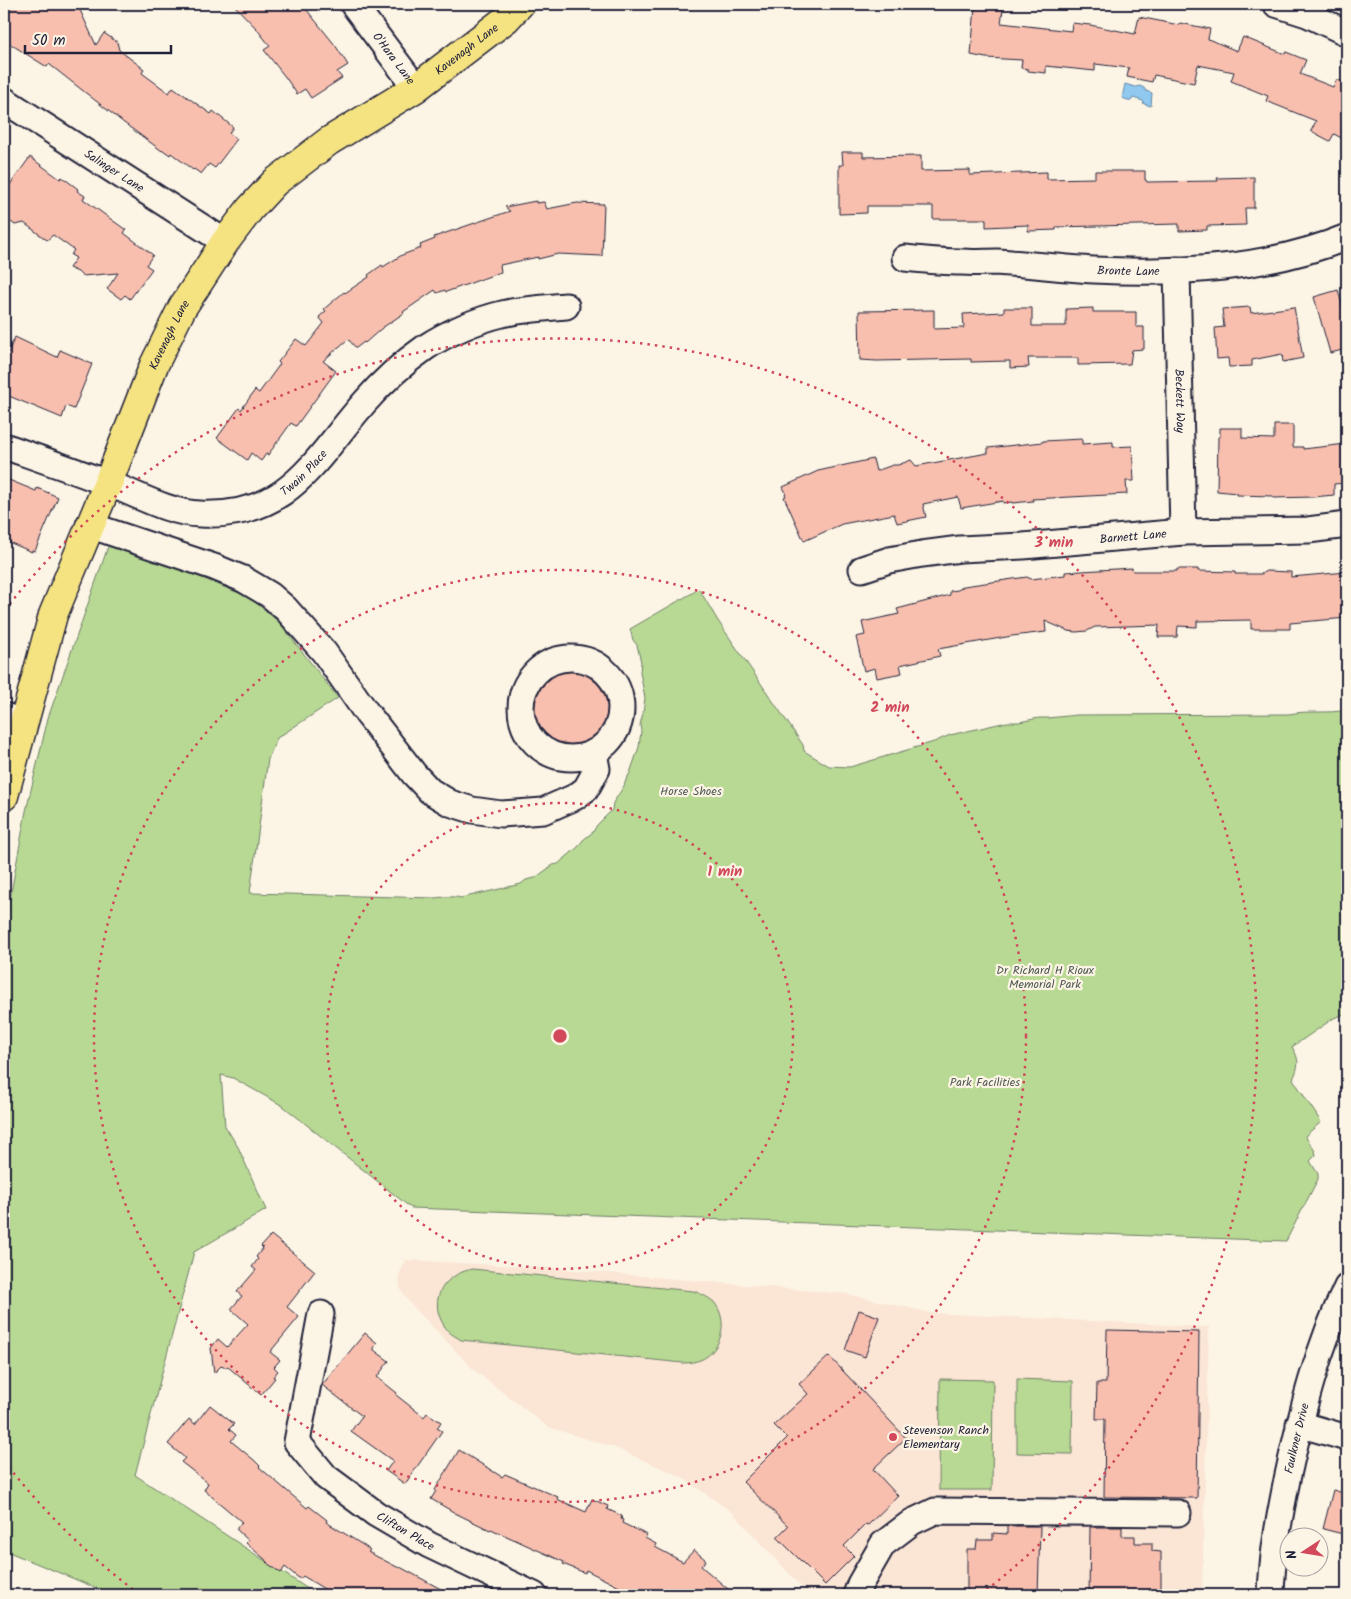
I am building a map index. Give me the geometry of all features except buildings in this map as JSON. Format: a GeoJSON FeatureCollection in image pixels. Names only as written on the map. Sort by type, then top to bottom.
{"type":"FeatureCollection","features":[{"type":"Feature","properties":{"kind":"main road","name":"Kavenagh Lane"},"geometry":{"type":"LineString","coordinates":[[4,796],[13,719],[53,615],[108,483],[154,364],[178,316],[225,242],[250,209],[275,182],[329,141],[416,88],[506,19],[520,4]]}},
{"type":"Feature","properties":{"kind":"street","name":"O'Hara Lane"},"geometry":{"type":"LineString","coordinates":[[353,4],[416,88]]}},
{"type":"Feature","properties":{"kind":"street"},"geometry":{"type":"LineString","coordinates":[[1276,4],[1306,14],[1347,33]]}},
{"type":"Feature","properties":{"kind":"street","name":"Salinger Lane"},"geometry":{"type":"LineString","coordinates":[[4,100],[225,242]]}},
{"type":"Feature","properties":{"kind":"street","name":"Bronte Lane"},"geometry":{"type":"LineString","coordinates":[[905,258],[961,262],[996,262],[1093,270],[1177,270],[1264,262],[1299,254],[1347,238]]}},
{"type":"Feature","properties":{"kind":"street","name":"Beckett Way"},"geometry":{"type":"LineString","coordinates":[[1177,270],[1183,532]]}},
{"type":"Feature","properties":{"kind":"street","name":"Twain Place"},"geometry":{"type":"LineString","coordinates":[[4,446],[108,483],[173,509],[199,514],[226,514],[251,508],[276,498],[297,482],[316,464],[364,402],[393,372],[426,347],[463,327],[502,314],[566,306]]}},
{"type":"Feature","properties":{"kind":"street","name":"Barnett Lane"},"geometry":{"type":"LineString","coordinates":[[862,568],[889,560],[960,549],[1023,546],[1183,532],[1308,530],[1347,525]]}},
{"type":"Feature","properties":{"kind":"street"},"geometry":{"type":"LineString","coordinates":[[89,526],[214,567],[243,579],[270,594],[324,652],[366,712],[414,774],[430,791],[450,803],[472,810],[502,814],[543,811],[575,797],[586,789],[597,769],[594,753]]}},
{"type":"Feature","properties":{"kind":"street"},"geometry":{"type":"LineString","coordinates":[[570,656],[592,661],[610,675],[620,695],[621,718],[612,738],[594,753],[572,758],[550,754],[532,740],[522,720],[521,698],[530,677],[548,662],[570,656]]}},
{"type":"Feature","properties":{"kind":"street","name":"Faulkner Drive"},"geometry":{"type":"LineString","coordinates":[[1271,1595],[1281,1511],[1299,1424],[1325,1338],[1347,1287]]}},
{"type":"Feature","properties":{"kind":"street","name":"Clifton Place"},"geometry":{"type":"LineString","coordinates":[[321,1314],[297,1442],[326,1477],[376,1514],[429,1544],[534,1595]]}},
{"type":"Feature","properties":{"kind":"street"},"geometry":{"type":"LineString","coordinates":[[1299,1424],[1347,1438]]}},
{"type":"Feature","properties":{"kind":"street"},"geometry":{"type":"LineString","coordinates":[[856,1595],[860,1584],[883,1544],[912,1522],[935,1511],[1178,1513]]}},
{"type":"Feature","properties":{"kind":"shaded area","name":"Stevenson Ranch Elementary"},"geometry":{"type":"Polygon","coordinates":[[[406,1260],[551,1268],[847,1294],[931,1313],[1209,1327],[1202,1595],[809,1595],[732,1512],[680,1476],[613,1447],[548,1427],[475,1371],[407,1300],[400,1288],[399,1275],[406,1260]]]}},
{"type":"Feature","properties":{"kind":"green space","name":"Dr Richard H Rioux Memorial Park"},"geometry":{"type":"Polygon","coordinates":[[[110,541],[249,597],[279,622],[338,698],[277,738],[268,759],[250,893],[461,898],[521,884],[558,864],[593,832],[597,825],[612,810],[613,803],[630,773],[639,747],[640,725],[645,698],[640,672],[641,662],[637,645],[633,640],[630,629],[699,589],[718,621],[803,745],[804,751],[829,766],[850,767],[934,742],[950,735],[1007,722],[1039,718],[1077,715],[1289,714],[1347,710],[1347,1013],[1334,1018],[1292,1047],[1298,1063],[1293,1079],[1321,1122],[1305,1136],[1315,1151],[1316,1155],[1310,1161],[1318,1174],[1318,1179],[1286,1241],[411,1208],[283,1106],[233,1078],[221,1075],[225,1126],[238,1147],[266,1210],[194,1252],[135,1475],[317,1595],[113,1595],[4,1550],[4,931],[26,811],[48,718],[110,541]]]}},
{"type":"Feature","properties":{"kind":"green space"},"geometry":{"type":"Polygon","coordinates":[[[472,1269],[693,1291],[712,1300],[718,1309],[722,1324],[720,1339],[712,1352],[706,1357],[695,1362],[683,1363],[461,1340],[451,1334],[441,1321],[437,1301],[440,1292],[452,1278],[472,1269]]]}},
{"type":"Feature","properties":{"kind":"green space"},"geometry":{"type":"Polygon","coordinates":[[[940,1379],[993,1380],[992,1490],[939,1490],[940,1379]]]}},
{"type":"Feature","properties":{"kind":"green space"},"geometry":{"type":"Polygon","coordinates":[[[1017,1379],[1073,1381],[1072,1454],[1017,1453],[1017,1379]]]}},
{"type":"Feature","properties":{"kind":"water"},"geometry":{"type":"Polygon","coordinates":[[[1125,84],[1135,87],[1140,86],[1152,93],[1151,106],[1133,98],[1131,101],[1122,98],[1125,84]]]}},
{"type":"Feature","properties":{"kind":"place","name":"Stevenson Ranch Elementary"},"geometry":{"type":"Point","coordinates":[893,1437]}},
{"type":"Feature","properties":{"kind":"park label","name":"Horse Shoes"},"geometry":{"type":"Point","coordinates":[691,791]}},
{"type":"Feature","properties":{"kind":"park label","name":"Park Facilities"},"geometry":{"type":"Point","coordinates":[985,1082]}}]}
